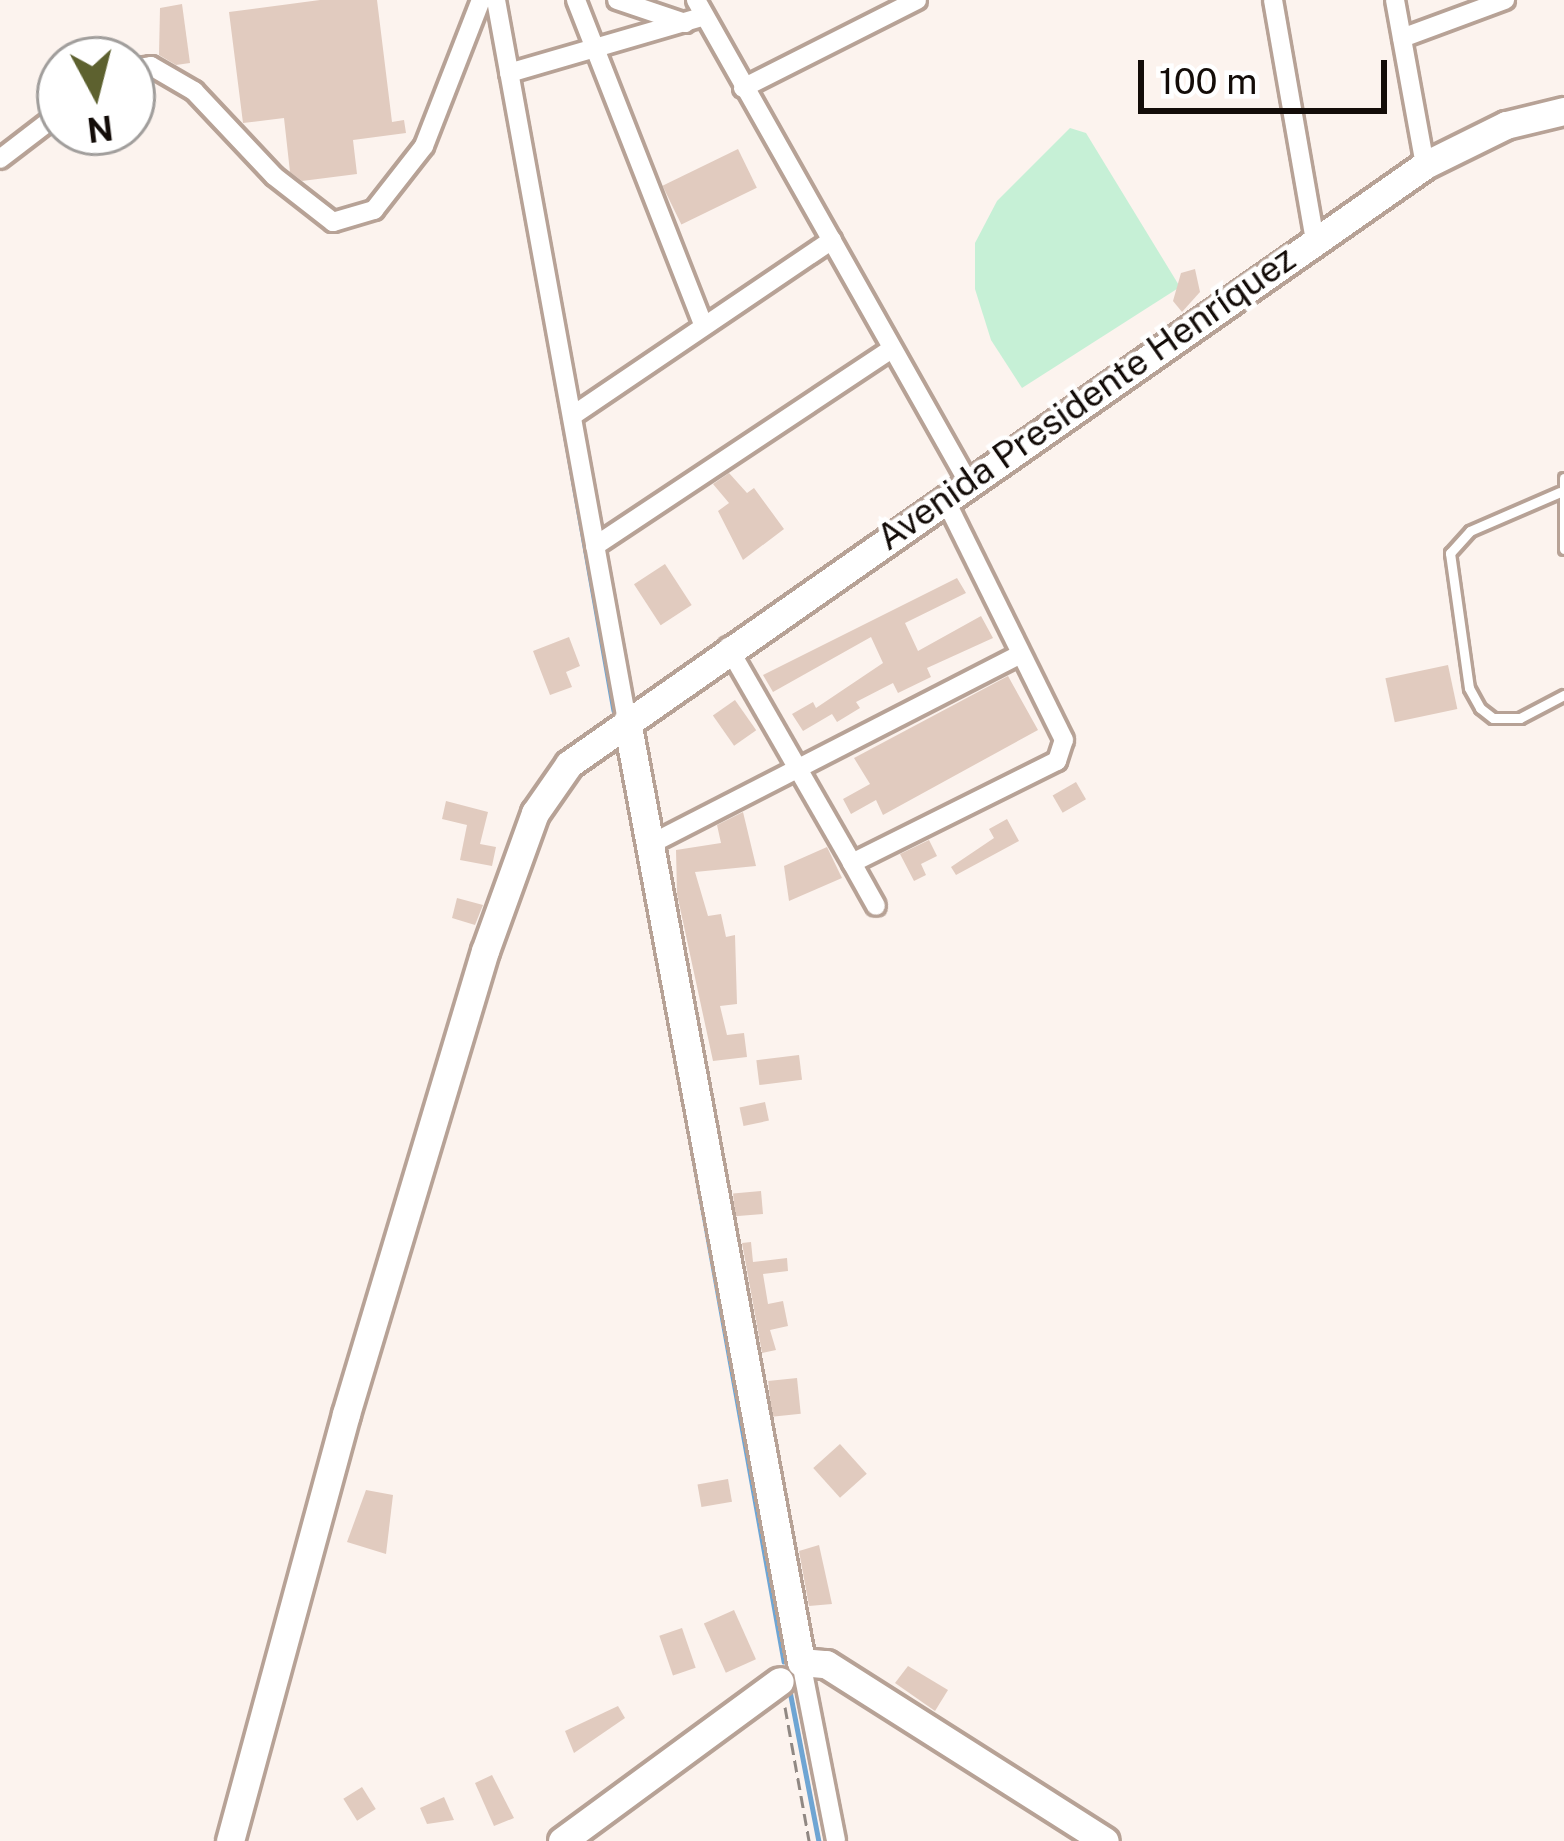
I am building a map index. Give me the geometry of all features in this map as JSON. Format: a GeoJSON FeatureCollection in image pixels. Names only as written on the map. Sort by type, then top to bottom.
{"type":"FeatureCollection","features":[{"type":"Feature","properties":{"kind":"street"},"geometry":{"type":"LineString","coordinates":[[156,69],[194,91],[274,176],[333,222],[374,210],[424,146],[481,0]]}},
{"type":"Feature","properties":{"kind":"street"},"geometry":{"type":"LineString","coordinates":[[496,0],[651,844],[790,1671],[836,1841]]}},
{"type":"Feature","properties":{"kind":"street"},"geometry":{"type":"LineString","coordinates":[[576,0],[703,324]]}},
{"type":"Feature","properties":{"kind":"street"},"geometry":{"type":"LineString","coordinates":[[617,0],[694,13],[832,240],[967,480]]}},
{"type":"Feature","properties":{"kind":"street"},"geometry":{"type":"LineString","coordinates":[[743,88],[917,0]]}},
{"type":"Feature","properties":{"kind":"street"},"geometry":{"type":"LineString","coordinates":[[1273,0],[1315,240]]}},
{"type":"Feature","properties":{"kind":"street"},"geometry":{"type":"LineString","coordinates":[[1395,0],[1425,165]]}},
{"type":"Feature","properties":{"kind":"street"},"geometry":{"type":"LineString","coordinates":[[1402,38],[1504,0]]}},
{"type":"Feature","properties":{"kind":"street"},"geometry":{"type":"LineString","coordinates":[[509,73],[594,51],[694,13]]}},
{"type":"Feature","properties":{"kind":"street","name":"Avenida Presidente Henríquez"},"geometry":{"type":"LineString","coordinates":[[230,1841],[346,1414],[485,951],[536,813],[568,764],[728,647],[1425,165],[1506,125],[1564,110]]}},
{"type":"Feature","properties":{"kind":"street"},"geometry":{"type":"LineString","coordinates":[[0,159],[36,131]]}},
{"type":"Feature","properties":{"kind":"street"},"geometry":{"type":"LineString","coordinates":[[572,416],[832,240]]}},
{"type":"Feature","properties":{"kind":"street"},"geometry":{"type":"LineString","coordinates":[[595,546],[891,349]]}},
{"type":"Feature","properties":{"kind":"street"},"geometry":{"type":"LineString","coordinates":[[852,863],[1057,760],[1064,740],[944,497]]}},
{"type":"Feature","properties":{"kind":"street"},"geometry":{"type":"LineString","coordinates":[[728,647],[876,906]]}},
{"type":"Feature","properties":{"kind":"street"},"geometry":{"type":"LineString","coordinates":[[651,844],[1019,655]]}},
{"type":"Feature","properties":{"kind":"street"},"geometry":{"type":"LineString","coordinates":[[562,1841],[790,1671],[826,1664],[1105,1841]]}},
{"type":"Feature","properties":{"kind":"lane"},"geometry":{"type":"LineString","coordinates":[[1564,478],[1560,492],[1564,549]]}},
{"type":"Feature","properties":{"kind":"lane"},"geometry":{"type":"LineString","coordinates":[[1560,492],[1470,531],[1450,553],[1469,688],[1480,708],[1493,718],[1520,718],[1564,695]]}},
{"type":"Feature","properties":{"kind":"path"},"geometry":{"type":"LineString","coordinates":[[790,1671],[809,1841]]}},
{"type":"Feature","properties":{"kind":"green space"},"geometry":{"type":"Polygon","coordinates":[[[1070,128],[1086,133],[1180,287],[1022,388],[991,340],[975,289],[975,243],[997,201],[1070,128]]]}},
{"type":"Feature","properties":{"kind":"building"},"geometry":{"type":"Polygon","coordinates":[[[320,0],[377,0],[392,122],[404,120],[406,133],[353,140],[357,174],[302,181],[290,172],[284,118],[243,123],[229,12],[320,0]]]}},
{"type":"Feature","properties":{"kind":"building"},"geometry":{"type":"Polygon","coordinates":[[[182,4],[190,63],[176,65],[159,55],[160,8],[182,4]]]}},
{"type":"Feature","properties":{"kind":"building"},"geometry":{"type":"Polygon","coordinates":[[[738,149],[757,188],[681,224],[663,186],[738,149]]]}},
{"type":"Feature","properties":{"kind":"building"},"geometry":{"type":"Polygon","coordinates":[[[1195,269],[1200,292],[1182,312],[1173,301],[1181,273],[1195,269]]]}},
{"type":"Feature","properties":{"kind":"building"},"geometry":{"type":"Polygon","coordinates":[[[729,473],[747,493],[754,488],[784,529],[743,560],[718,511],[729,503],[713,484],[729,473]]]}},
{"type":"Feature","properties":{"kind":"building"},"geometry":{"type":"Polygon","coordinates":[[[665,564],[692,605],[661,625],[634,584],[665,564]]]}},
{"type":"Feature","properties":{"kind":"building"},"geometry":{"type":"Polygon","coordinates":[[[957,578],[966,593],[905,623],[918,651],[981,616],[993,638],[927,668],[931,677],[898,693],[893,683],[856,702],[860,708],[837,722],[832,714],[803,731],[792,714],[813,702],[816,708],[883,663],[871,637],[773,692],[763,675],[957,578]]]}},
{"type":"Feature","properties":{"kind":"building"},"geometry":{"type":"Polygon","coordinates":[[[569,637],[580,666],[566,672],[572,687],[550,695],[533,651],[569,637]]]}},
{"type":"Feature","properties":{"kind":"building"},"geometry":{"type":"Polygon","coordinates":[[[1448,665],[1457,709],[1395,722],[1385,678],[1448,665]]]}},
{"type":"Feature","properties":{"kind":"building"},"geometry":{"type":"Polygon","coordinates":[[[1008,676],[1038,730],[883,815],[876,800],[851,814],[843,799],[870,784],[854,758],[1008,676]]]}},
{"type":"Feature","properties":{"kind":"building"},"geometry":{"type":"Polygon","coordinates":[[[735,700],[756,730],[734,746],[713,715],[735,700]]]}},
{"type":"Feature","properties":{"kind":"building"},"geometry":{"type":"Polygon","coordinates":[[[1076,782],[1086,799],[1063,813],[1053,796],[1076,782]]]}},
{"type":"Feature","properties":{"kind":"building"},"geometry":{"type":"Polygon","coordinates":[[[446,801],[488,812],[480,844],[496,847],[492,866],[460,860],[467,825],[442,819],[446,801]]]}},
{"type":"Feature","properties":{"kind":"building"},"geometry":{"type":"Polygon","coordinates":[[[743,812],[756,866],[695,872],[708,916],[721,914],[726,937],[735,935],[737,1004],[720,1006],[727,1035],[744,1033],[747,1057],[713,1061],[677,894],[676,850],[721,843],[717,825],[743,812]]]}},
{"type":"Feature","properties":{"kind":"building"},"geometry":{"type":"Polygon","coordinates":[[[1007,819],[1019,841],[956,875],[951,867],[994,838],[989,829],[1007,819]]]}},
{"type":"Feature","properties":{"kind":"building"},"geometry":{"type":"Polygon","coordinates":[[[929,840],[937,856],[921,864],[926,875],[914,881],[900,854],[929,840]]]}},
{"type":"Feature","properties":{"kind":"building"},"geometry":{"type":"Polygon","coordinates":[[[827,847],[842,878],[789,901],[784,866],[827,847]]]}},
{"type":"Feature","properties":{"kind":"building"},"geometry":{"type":"Polygon","coordinates":[[[457,898],[483,905],[475,925],[452,918],[457,898]]]}},
{"type":"Feature","properties":{"kind":"building"},"geometry":{"type":"Polygon","coordinates":[[[799,1055],[802,1080],[759,1085],[756,1060],[799,1055]]]}},
{"type":"Feature","properties":{"kind":"building"},"geometry":{"type":"Polygon","coordinates":[[[765,1102],[769,1121],[744,1126],[740,1107],[765,1102]]]}},
{"type":"Feature","properties":{"kind":"building"},"geometry":{"type":"Polygon","coordinates":[[[761,1191],[763,1214],[735,1216],[733,1193],[761,1191]]]}},
{"type":"Feature","properties":{"kind":"building"},"geometry":{"type":"Polygon","coordinates":[[[751,1242],[753,1262],[787,1258],[788,1271],[763,1274],[768,1304],[783,1301],[788,1326],[770,1330],[776,1350],[762,1353],[742,1243],[751,1242]]]}},
{"type":"Feature","properties":{"kind":"building"},"geometry":{"type":"Polygon","coordinates":[[[797,1378],[801,1414],[772,1417],[768,1381],[797,1378]]]}},
{"type":"Feature","properties":{"kind":"building"},"geometry":{"type":"Polygon","coordinates":[[[840,1444],[867,1474],[840,1498],[813,1468],[840,1444]]]}},
{"type":"Feature","properties":{"kind":"building"},"geometry":{"type":"Polygon","coordinates":[[[728,1479],[732,1502],[701,1507],[697,1484],[728,1479]]]}},
{"type":"Feature","properties":{"kind":"building"},"geometry":{"type":"Polygon","coordinates":[[[366,1490],[393,1495],[386,1554],[347,1542],[366,1490]]]}},
{"type":"Feature","properties":{"kind":"building"},"geometry":{"type":"Polygon","coordinates":[[[819,1545],[832,1604],[809,1606],[799,1551],[819,1545]]]}},
{"type":"Feature","properties":{"kind":"building"},"geometry":{"type":"Polygon","coordinates":[[[734,1610],[756,1659],[726,1673],[704,1623],[734,1610]]]}},
{"type":"Feature","properties":{"kind":"building"},"geometry":{"type":"Polygon","coordinates":[[[682,1628],[696,1668],[673,1676],[659,1636],[682,1628]]]}},
{"type":"Feature","properties":{"kind":"building"},"geometry":{"type":"Polygon","coordinates":[[[908,1666],[948,1690],[935,1711],[895,1683],[908,1666]]]}},
{"type":"Feature","properties":{"kind":"building"},"geometry":{"type":"Polygon","coordinates":[[[618,1706],[625,1718],[574,1753],[565,1731],[618,1706]]]}},
{"type":"Feature","properties":{"kind":"building"},"geometry":{"type":"Polygon","coordinates":[[[492,1775],[514,1818],[494,1826],[475,1783],[492,1775]]]}},
{"type":"Feature","properties":{"kind":"building"},"geometry":{"type":"Polygon","coordinates":[[[362,1787],[376,1809],[357,1821],[343,1799],[362,1787]]]}},
{"type":"Feature","properties":{"kind":"building"},"geometry":{"type":"Polygon","coordinates":[[[444,1797],[454,1820],[427,1824],[420,1808],[444,1797]]]}},
{"type":"Feature","properties":{"kind":"waterway"},"geometry":{"type":"LineString","coordinates":[[547,331],[614,710]]}},
{"type":"Feature","properties":{"kind":"waterway"},"geometry":{"type":"LineString","coordinates":[[677,1064],[784,1661]]}},
{"type":"Feature","properties":{"kind":"waterway"},"geometry":{"type":"LineString","coordinates":[[790,1691],[819,1841]]}}]}
